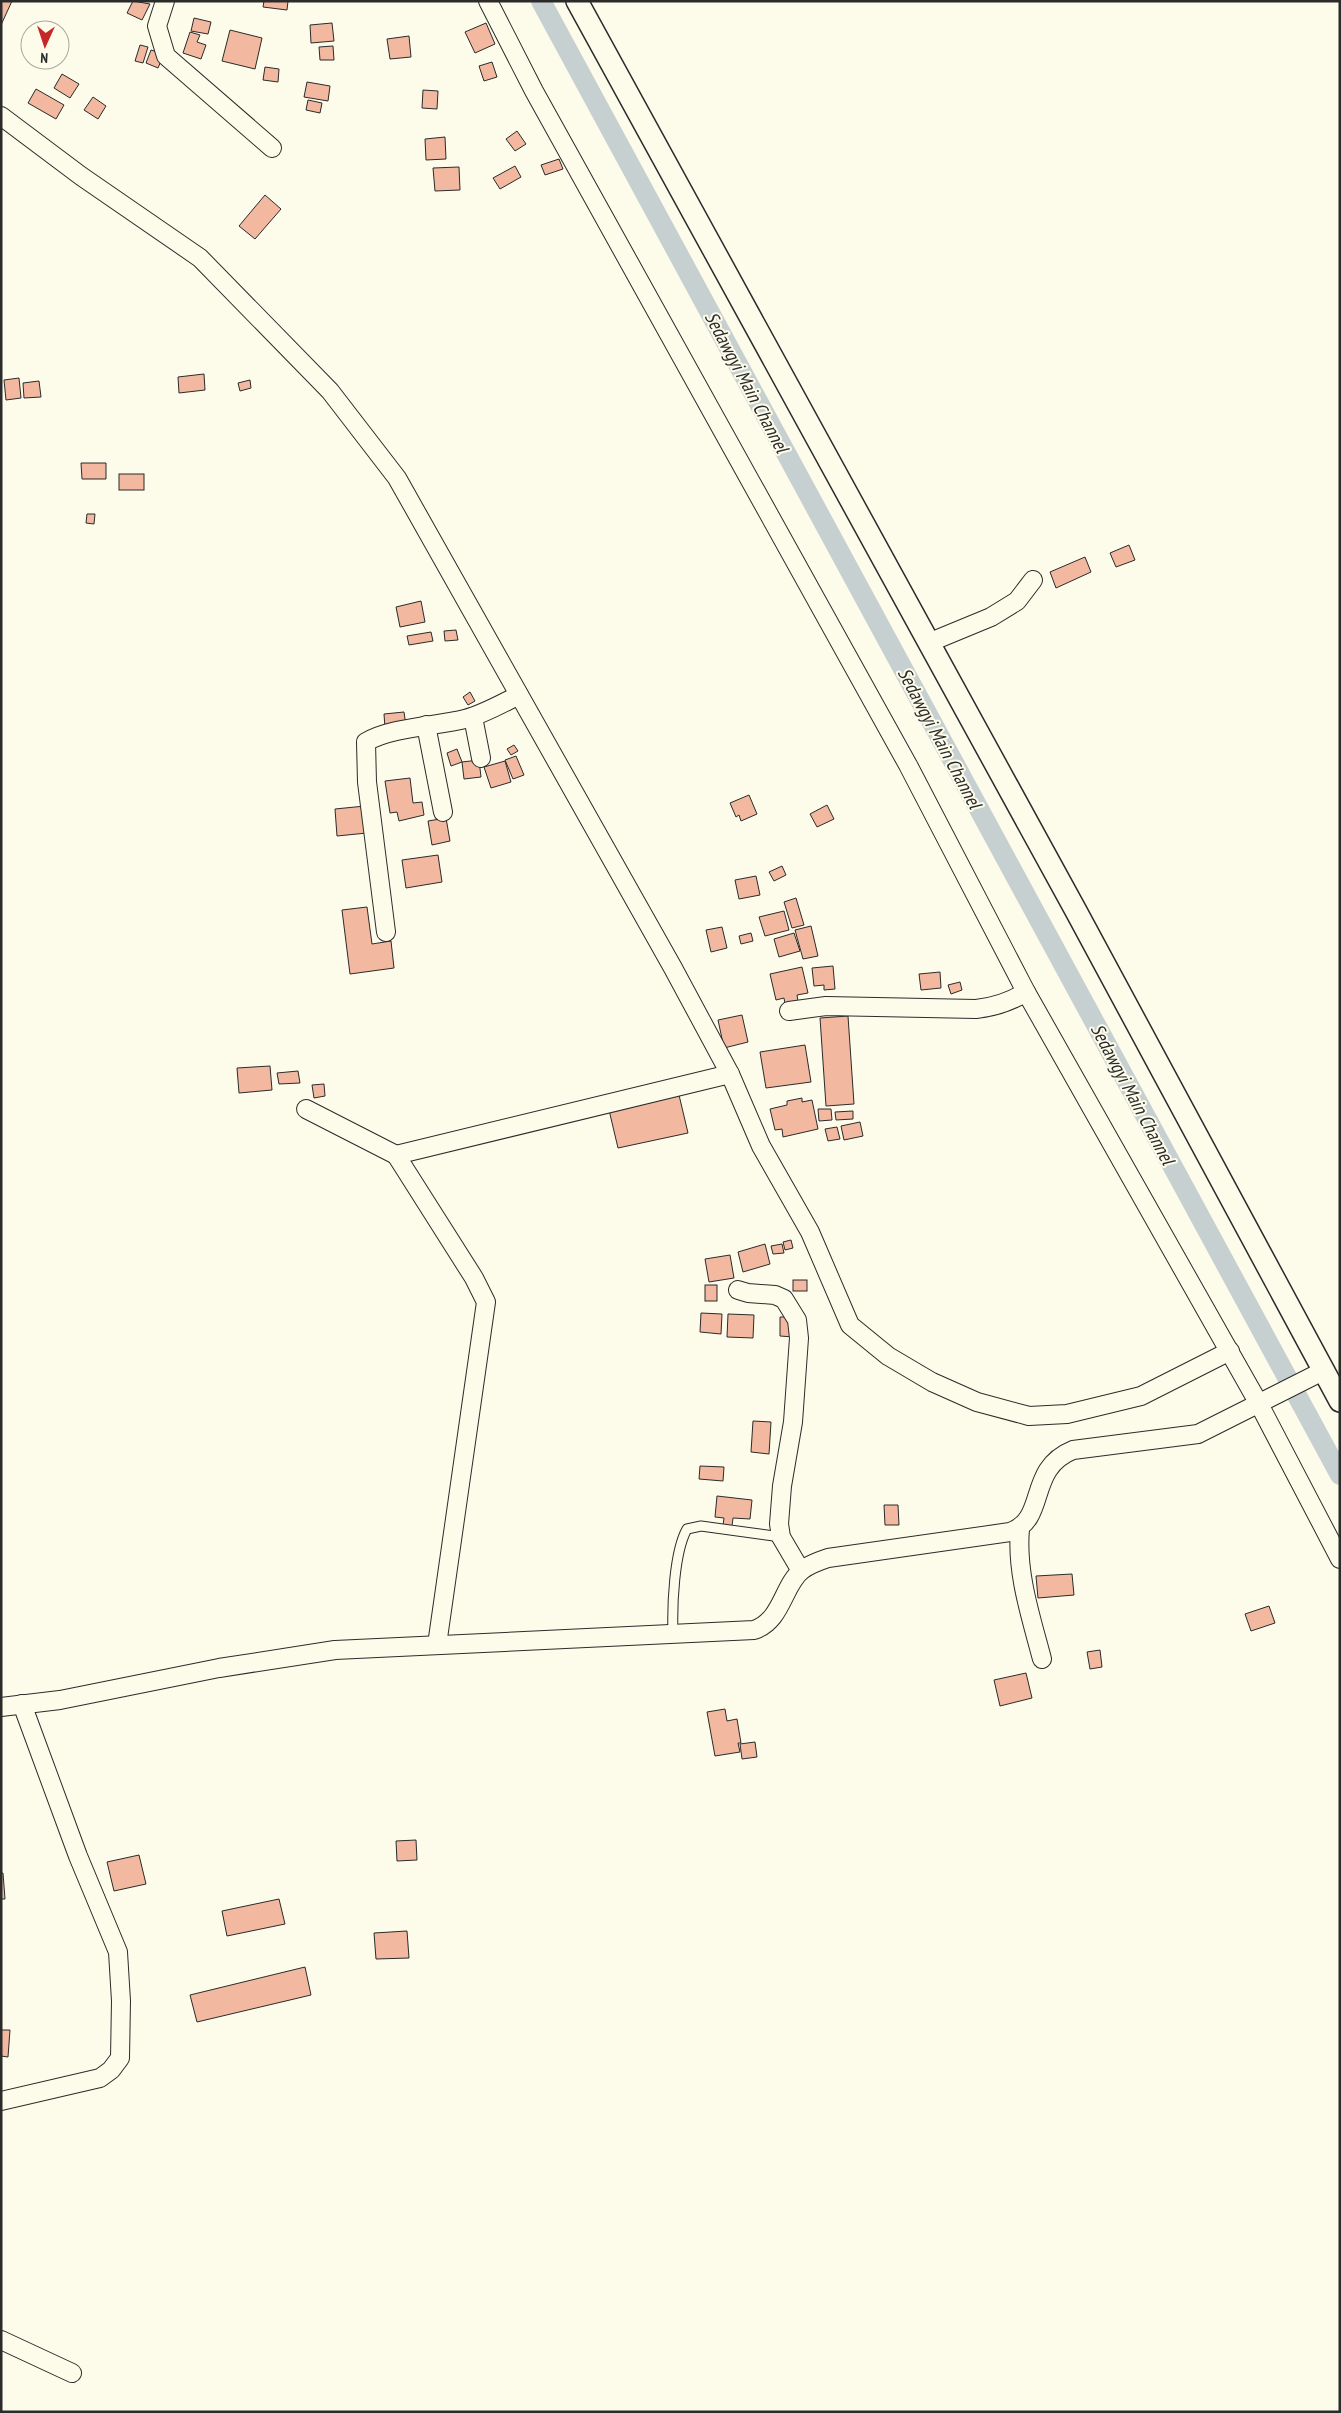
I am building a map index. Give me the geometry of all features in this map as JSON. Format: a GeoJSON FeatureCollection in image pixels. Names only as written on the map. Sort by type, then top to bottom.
{"type":"FeatureCollection","features":[{"type":"Feature","properties":{"kind":"street"},"geometry":{"type":"LineString","coordinates":[[165,1],[157,26],[166,56],[272,148]]}},
{"type":"Feature","properties":{"kind":"street"},"geometry":{"type":"LineString","coordinates":[[488,1],[534,91],[908,765],[1026,992],[1230,1351],[1264,1401],[1340,1559]]}},
{"type":"Feature","properties":{"kind":"street"},"geometry":{"type":"LineString","coordinates":[[577,1],[1076,911],[1320,1373],[1340,1401]]}},
{"type":"Feature","properties":{"kind":"street"},"geometry":{"type":"LineString","coordinates":[[1,116],[81,176],[200,258],[330,391],[397,478],[673,968],[730,1074],[761,1146],[810,1232],[850,1325],[888,1356],[932,1382],[977,1402],[1029,1416],[1067,1414],[1141,1396],[1230,1351]]}},
{"type":"Feature","properties":{"kind":"street"},"geometry":{"type":"LineString","coordinates":[[928,643],[991,617],[1017,601],[1033,580]]}},
{"type":"Feature","properties":{"kind":"street"},"geometry":{"type":"LineString","coordinates":[[386,932],[367,782],[366,742],[426,725],[473,716],[519,696]]}},
{"type":"Feature","properties":{"kind":"street"},"geometry":{"type":"LineString","coordinates":[[473,716],[481,758]]}},
{"type":"Feature","properties":{"kind":"street"},"geometry":{"type":"LineString","coordinates":[[426,725],[443,812]]}},
{"type":"Feature","properties":{"kind":"street"},"geometry":{"type":"LineString","coordinates":[[789,1011],[826,1006],[976,1009],[993,1007],[1009,1002],[1026,992]]}},
{"type":"Feature","properties":{"kind":"street"},"geometry":{"type":"LineString","coordinates":[[396,1155],[730,1074]]}},
{"type":"Feature","properties":{"kind":"street"},"geometry":{"type":"LineString","coordinates":[[306,1109],[396,1155],[474,1278],[486,1302],[438,1644]]}},
{"type":"Feature","properties":{"kind":"street"},"geometry":{"type":"LineString","coordinates":[[738,1290],[748,1293],[775,1294],[784,1299],[797,1320],[798,1347],[793,1422],[782,1486],[780,1524],[781,1537],[801,1571]]}},
{"type":"Feature","properties":{"kind":"street"},"geometry":{"type":"LineString","coordinates":[[1,1707],[60,1700],[273,1658],[335,1650],[758,1628],[771,1620],[801,1571],[828,1558],[1020,1529],[1028,1522],[1045,1472],[1061,1455],[1073,1450],[1192,1436],[1212,1428],[1320,1373]]}},
{"type":"Feature","properties":{"kind":"street"},"geometry":{"type":"LineString","coordinates":[[1020,1529],[1018,1549],[1021,1569],[1042,1659]]}},
{"type":"Feature","properties":{"kind":"street"},"geometry":{"type":"LineString","coordinates":[[1,2101],[100,2078],[111,2070],[120,2058],[121,2001],[118,1952],[75,1847],[22,1704]]}},
{"type":"Feature","properties":{"kind":"street"},"geometry":{"type":"LineString","coordinates":[[1,2340],[72,2373]]}},
{"type":"Feature","properties":{"kind":"lane"},"geometry":{"type":"LineString","coordinates":[[673,1633],[679,1550],[688,1529],[701,1526],[781,1537]]}},
{"type":"Feature","properties":{"kind":"building"},"geometry":{"type":"Polygon","coordinates":[[[1,1],[12,1],[1,25],[1,1]]]}},
{"type":"Feature","properties":{"kind":"building"},"geometry":{"type":"Polygon","coordinates":[[[133,1],[150,4],[142,20],[127,13],[133,1]]]}},
{"type":"Feature","properties":{"kind":"building"},"geometry":{"type":"Polygon","coordinates":[[[264,1],[288,1],[287,10],[263,7],[264,1]]]}},
{"type":"Feature","properties":{"kind":"building"},"geometry":{"type":"Polygon","coordinates":[[[194,18],[211,22],[208,34],[191,31],[194,18]]]}},
{"type":"Feature","properties":{"kind":"building"},"geometry":{"type":"Polygon","coordinates":[[[332,23],[334,41],[311,43],[310,25],[332,23]]]}},
{"type":"Feature","properties":{"kind":"building"},"geometry":{"type":"Polygon","coordinates":[[[486,23],[495,44],[475,53],[465,32],[486,23]]]}},
{"type":"Feature","properties":{"kind":"building"},"geometry":{"type":"Polygon","coordinates":[[[230,30],[262,38],[255,69],[222,61],[230,30]]]}},
{"type":"Feature","properties":{"kind":"building"},"geometry":{"type":"Polygon","coordinates":[[[190,32],[200,35],[197,42],[206,45],[201,59],[183,53],[190,32]]]}},
{"type":"Feature","properties":{"kind":"building"},"geometry":{"type":"Polygon","coordinates":[[[409,36],[411,57],[390,59],[387,39],[409,36]]]}},
{"type":"Feature","properties":{"kind":"building"},"geometry":{"type":"Polygon","coordinates":[[[140,45],[148,47],[143,63],[135,61],[140,45]]]}},
{"type":"Feature","properties":{"kind":"building"},"geometry":{"type":"Polygon","coordinates":[[[333,46],[334,60],[320,60],[319,47],[333,46]]]}},
{"type":"Feature","properties":{"kind":"building"},"geometry":{"type":"Polygon","coordinates":[[[151,50],[164,54],[158,68],[146,63],[151,50]]]}},
{"type":"Feature","properties":{"kind":"building"},"geometry":{"type":"Polygon","coordinates":[[[492,62],[497,77],[484,81],[479,66],[492,62]]]}},
{"type":"Feature","properties":{"kind":"building"},"geometry":{"type":"Polygon","coordinates":[[[265,67],[279,69],[278,82],[263,80],[265,67]]]}},
{"type":"Feature","properties":{"kind":"building"},"geometry":{"type":"Polygon","coordinates":[[[62,74],[79,84],[70,98],[54,88],[62,74]]]}},
{"type":"Feature","properties":{"kind":"building"},"geometry":{"type":"Polygon","coordinates":[[[307,82],[330,86],[328,101],[304,97],[307,82]]]}},
{"type":"Feature","properties":{"kind":"building"},"geometry":{"type":"Polygon","coordinates":[[[36,89],[64,105],[56,119],[28,103],[36,89]]]}},
{"type":"Feature","properties":{"kind":"building"},"geometry":{"type":"Polygon","coordinates":[[[423,90],[438,91],[437,109],[422,108],[423,90]]]}},
{"type":"Feature","properties":{"kind":"building"},"geometry":{"type":"Polygon","coordinates":[[[93,97],[106,106],[98,119],[84,110],[93,97]]]}},
{"type":"Feature","properties":{"kind":"building"},"geometry":{"type":"Polygon","coordinates":[[[308,100],[322,103],[320,113],[306,110],[308,100]]]}},
{"type":"Feature","properties":{"kind":"building"},"geometry":{"type":"Polygon","coordinates":[[[517,131],[526,144],[515,151],[506,139],[517,131]]]}},
{"type":"Feature","properties":{"kind":"building"},"geometry":{"type":"Polygon","coordinates":[[[445,137],[446,159],[426,160],[425,139],[445,137]]]}},
{"type":"Feature","properties":{"kind":"building"},"geometry":{"type":"Polygon","coordinates":[[[559,159],[563,169],[545,175],[541,165],[559,159]]]}},
{"type":"Feature","properties":{"kind":"building"},"geometry":{"type":"Polygon","coordinates":[[[515,166],[521,177],[500,189],[493,178],[515,166]]]}},
{"type":"Feature","properties":{"kind":"building"},"geometry":{"type":"Polygon","coordinates":[[[459,167],[460,190],[435,191],[433,168],[459,167]]]}},
{"type":"Feature","properties":{"kind":"building"},"geometry":{"type":"Polygon","coordinates":[[[265,195],[281,209],[255,239],[239,226],[265,195]]]}},
{"type":"Feature","properties":{"kind":"building"},"geometry":{"type":"Polygon","coordinates":[[[204,374],[205,390],[179,393],[178,377],[204,374]]]}},
{"type":"Feature","properties":{"kind":"building"},"geometry":{"type":"Polygon","coordinates":[[[19,378],[21,398],[6,400],[4,380],[19,378]]]}},
{"type":"Feature","properties":{"kind":"building"},"geometry":{"type":"Polygon","coordinates":[[[250,380],[251,388],[240,391],[238,383],[250,380]]]}},
{"type":"Feature","properties":{"kind":"building"},"geometry":{"type":"Polygon","coordinates":[[[39,381],[41,397],[24,398],[23,383],[39,381]]]}},
{"type":"Feature","properties":{"kind":"building"},"geometry":{"type":"Polygon","coordinates":[[[81,463],[106,463],[106,479],[82,479],[81,463]]]}},
{"type":"Feature","properties":{"kind":"building"},"geometry":{"type":"Polygon","coordinates":[[[119,474],[144,474],[144,490],[119,490],[119,474]]]}},
{"type":"Feature","properties":{"kind":"building"},"geometry":{"type":"Polygon","coordinates":[[[87,514],[95,514],[94,524],[86,523],[87,514]]]}},
{"type":"Feature","properties":{"kind":"building"},"geometry":{"type":"Polygon","coordinates":[[[1129,545],[1135,560],[1116,567],[1110,553],[1129,545]]]}},
{"type":"Feature","properties":{"kind":"building"},"geometry":{"type":"Polygon","coordinates":[[[1085,557],[1091,572],[1056,588],[1050,572],[1085,557]]]}},
{"type":"Feature","properties":{"kind":"building"},"geometry":{"type":"Polygon","coordinates":[[[421,601],[425,622],[400,627],[396,607],[421,601]]]}},
{"type":"Feature","properties":{"kind":"building"},"geometry":{"type":"Polygon","coordinates":[[[456,630],[458,640],[445,641],[444,631],[456,630]]]}},
{"type":"Feature","properties":{"kind":"building"},"geometry":{"type":"Polygon","coordinates":[[[431,632],[433,641],[409,645],[407,636],[431,632]]]}},
{"type":"Feature","properties":{"kind":"building"},"geometry":{"type":"Polygon","coordinates":[[[470,692],[475,701],[468,705],[463,697],[470,692]]]}},
{"type":"Feature","properties":{"kind":"building"},"geometry":{"type":"Polygon","coordinates":[[[404,712],[406,726],[385,728],[384,714],[404,712]]]}},
{"type":"Feature","properties":{"kind":"building"},"geometry":{"type":"Polygon","coordinates":[[[514,745],[518,751],[511,755],[507,749],[514,745]]]}},
{"type":"Feature","properties":{"kind":"building"},"geometry":{"type":"Polygon","coordinates":[[[457,749],[462,762],[451,766],[447,753],[457,749]]]}},
{"type":"Feature","properties":{"kind":"building"},"geometry":{"type":"Polygon","coordinates":[[[516,756],[524,775],[513,779],[505,760],[516,756]]]}},
{"type":"Feature","properties":{"kind":"building"},"geometry":{"type":"Polygon","coordinates":[[[479,760],[481,777],[464,779],[462,762],[479,760]]]}},
{"type":"Feature","properties":{"kind":"building"},"geometry":{"type":"Polygon","coordinates":[[[505,761],[511,782],[491,788],[484,767],[505,761]]]}},
{"type":"Feature","properties":{"kind":"building"},"geometry":{"type":"Polygon","coordinates":[[[410,778],[413,803],[422,802],[424,815],[399,821],[397,812],[390,813],[385,781],[410,778]]]}},
{"type":"Feature","properties":{"kind":"building"},"geometry":{"type":"Polygon","coordinates":[[[749,795],[757,814],[741,821],[739,815],[736,817],[730,803],[749,795]]]}},
{"type":"Feature","properties":{"kind":"building"},"geometry":{"type":"Polygon","coordinates":[[[827,805],[834,819],[817,827],[810,814],[827,805]]]}},
{"type":"Feature","properties":{"kind":"building"},"geometry":{"type":"Polygon","coordinates":[[[365,806],[367,833],[337,836],[335,809],[365,806]]]}},
{"type":"Feature","properties":{"kind":"building"},"geometry":{"type":"Polygon","coordinates":[[[446,818],[450,841],[432,845],[428,821],[446,818]]]}},
{"type":"Feature","properties":{"kind":"building"},"geometry":{"type":"Polygon","coordinates":[[[438,855],[442,882],[406,888],[402,860],[438,855]]]}},
{"type":"Feature","properties":{"kind":"building"},"geometry":{"type":"Polygon","coordinates":[[[782,866],[786,875],[774,881],[769,872],[782,866]]]}},
{"type":"Feature","properties":{"kind":"building"},"geometry":{"type":"Polygon","coordinates":[[[756,876],[760,895],[739,899],[735,880],[756,876]]]}},
{"type":"Feature","properties":{"kind":"building"},"geometry":{"type":"Polygon","coordinates":[[[796,898],[804,925],[792,928],[784,902],[796,898]]]}},
{"type":"Feature","properties":{"kind":"building"},"geometry":{"type":"Polygon","coordinates":[[[367,907],[372,944],[391,941],[394,968],[350,974],[342,910],[367,907]]]}},
{"type":"Feature","properties":{"kind":"building"},"geometry":{"type":"Polygon","coordinates":[[[784,911],[789,930],[765,936],[759,917],[784,911]]]}},
{"type":"Feature","properties":{"kind":"building"},"geometry":{"type":"Polygon","coordinates":[[[811,926],[818,956],[803,959],[795,930],[811,926]]]}},
{"type":"Feature","properties":{"kind":"building"},"geometry":{"type":"Polygon","coordinates":[[[722,927],[727,948],[711,952],[706,930],[722,927]]]}},
{"type":"Feature","properties":{"kind":"building"},"geometry":{"type":"Polygon","coordinates":[[[751,933],[753,941],[741,944],[739,936],[751,933]]]}},
{"type":"Feature","properties":{"kind":"building"},"geometry":{"type":"Polygon","coordinates":[[[794,933],[800,951],[779,957],[774,939],[794,933]]]}},
{"type":"Feature","properties":{"kind":"building"},"geometry":{"type":"Polygon","coordinates":[[[833,966],[835,989],[824,990],[824,985],[814,986],[812,968],[833,966]]]}},
{"type":"Feature","properties":{"kind":"building"},"geometry":{"type":"Polygon","coordinates":[[[802,967],[808,993],[797,995],[798,1001],[785,1004],[784,998],[776,1000],[770,974],[802,967]]]}},
{"type":"Feature","properties":{"kind":"building"},"geometry":{"type":"Polygon","coordinates":[[[940,972],[941,988],[921,990],[919,974],[940,972]]]}},
{"type":"Feature","properties":{"kind":"building"},"geometry":{"type":"Polygon","coordinates":[[[960,982],[962,990],[951,994],[948,985],[960,982]]]}},
{"type":"Feature","properties":{"kind":"building"},"geometry":{"type":"Polygon","coordinates":[[[742,1015],[748,1042],[724,1048],[718,1020],[742,1015]]]}},
{"type":"Feature","properties":{"kind":"building"},"geometry":{"type":"Polygon","coordinates":[[[848,1016],[854,1104],[826,1106],[820,1018],[848,1016]]]}},
{"type":"Feature","properties":{"kind":"building"},"geometry":{"type":"Polygon","coordinates":[[[805,1045],[811,1082],[766,1088],[760,1052],[805,1045]]]}},
{"type":"Feature","properties":{"kind":"building"},"geometry":{"type":"Polygon","coordinates":[[[270,1066],[272,1090],[239,1093],[237,1068],[270,1066]]]}},
{"type":"Feature","properties":{"kind":"building"},"geometry":{"type":"Polygon","coordinates":[[[298,1071],[300,1083],[279,1084],[277,1073],[298,1071]]]}},
{"type":"Feature","properties":{"kind":"building"},"geometry":{"type":"Polygon","coordinates":[[[324,1084],[325,1096],[314,1098],[312,1085],[324,1084]]]}},
{"type":"Feature","properties":{"kind":"building"},"geometry":{"type":"Polygon","coordinates":[[[679,1095],[688,1133],[618,1148],[609,1110],[679,1095]]]}},
{"type":"Feature","properties":{"kind":"building"},"geometry":{"type":"Polygon","coordinates":[[[802,1098],[802,1102],[812,1100],[818,1129],[783,1137],[782,1129],[775,1130],[770,1109],[787,1105],[787,1101],[802,1098]]]}},
{"type":"Feature","properties":{"kind":"building"},"geometry":{"type":"Polygon","coordinates":[[[818,1109],[831,1109],[832,1120],[819,1121],[818,1109]]]}},
{"type":"Feature","properties":{"kind":"building"},"geometry":{"type":"Polygon","coordinates":[[[853,1111],[853,1119],[836,1120],[835,1112],[853,1111]]]}},
{"type":"Feature","properties":{"kind":"building"},"geometry":{"type":"Polygon","coordinates":[[[860,1122],[863,1136],[844,1140],[841,1126],[860,1122]]]}},
{"type":"Feature","properties":{"kind":"building"},"geometry":{"type":"Polygon","coordinates":[[[837,1127],[840,1139],[828,1141],[825,1129],[837,1127]]]}},
{"type":"Feature","properties":{"kind":"building"},"geometry":{"type":"Polygon","coordinates":[[[791,1240],[793,1248],[785,1250],[783,1242],[791,1240]]]}},
{"type":"Feature","properties":{"kind":"building"},"geometry":{"type":"Polygon","coordinates":[[[765,1244],[770,1264],[743,1272],[738,1252],[765,1244]]]}},
{"type":"Feature","properties":{"kind":"building"},"geometry":{"type":"Polygon","coordinates":[[[782,1244],[784,1253],[773,1254],[771,1246],[782,1244]]]}},
{"type":"Feature","properties":{"kind":"building"},"geometry":{"type":"Polygon","coordinates":[[[730,1255],[734,1278],[709,1282],[705,1259],[730,1255]]]}},
{"type":"Feature","properties":{"kind":"building"},"geometry":{"type":"Polygon","coordinates":[[[793,1280],[807,1280],[807,1291],[793,1291],[793,1280]]]}},
{"type":"Feature","properties":{"kind":"building"},"geometry":{"type":"Polygon","coordinates":[[[705,1285],[717,1285],[717,1301],[705,1301],[705,1285]]]}},
{"type":"Feature","properties":{"kind":"building"},"geometry":{"type":"Polygon","coordinates":[[[701,1313],[722,1314],[721,1334],[700,1332],[701,1313]]]}},
{"type":"Feature","properties":{"kind":"building"},"geometry":{"type":"Polygon","coordinates":[[[728,1314],[754,1315],[753,1338],[727,1337],[728,1314]]]}},
{"type":"Feature","properties":{"kind":"building"},"geometry":{"type":"Polygon","coordinates":[[[780,1317],[794,1317],[793,1337],[780,1336],[780,1317]]]}},
{"type":"Feature","properties":{"kind":"building"},"geometry":{"type":"Polygon","coordinates":[[[753,1421],[771,1422],[769,1454],[751,1452],[753,1421]]]}},
{"type":"Feature","properties":{"kind":"building"},"geometry":{"type":"Polygon","coordinates":[[[700,1466],[724,1467],[723,1481],[699,1479],[700,1466]]]}},
{"type":"Feature","properties":{"kind":"building"},"geometry":{"type":"Polygon","coordinates":[[[717,1496],[752,1500],[750,1519],[733,1518],[732,1526],[723,1525],[724,1518],[715,1517],[717,1496]]]}},
{"type":"Feature","properties":{"kind":"building"},"geometry":{"type":"Polygon","coordinates":[[[884,1505],[898,1505],[899,1525],[885,1525],[884,1505]]]}},
{"type":"Feature","properties":{"kind":"building"},"geometry":{"type":"Polygon","coordinates":[[[1072,1574],[1074,1595],[1038,1598],[1036,1576],[1072,1574]]]}},
{"type":"Feature","properties":{"kind":"building"},"geometry":{"type":"Polygon","coordinates":[[[1269,1606],[1275,1623],[1251,1631],[1245,1614],[1269,1606]]]}},
{"type":"Feature","properties":{"kind":"building"},"geometry":{"type":"Polygon","coordinates":[[[1100,1650],[1102,1667],[1090,1669],[1087,1652],[1100,1650]]]}},
{"type":"Feature","properties":{"kind":"building"},"geometry":{"type":"Polygon","coordinates":[[[1026,1673],[1032,1698],[1000,1706],[994,1680],[1026,1673]]]}},
{"type":"Feature","properties":{"kind":"building"},"geometry":{"type":"Polygon","coordinates":[[[725,1709],[727,1721],[737,1719],[741,1743],[738,1743],[740,1752],[715,1756],[707,1712],[725,1709]]]}},
{"type":"Feature","properties":{"kind":"building"},"geometry":{"type":"Polygon","coordinates":[[[755,1742],[757,1757],[742,1759],[740,1744],[755,1742]]]}},
{"type":"Feature","properties":{"kind":"building"},"geometry":{"type":"Polygon","coordinates":[[[416,1840],[417,1860],[397,1861],[396,1841],[416,1840]]]}},
{"type":"Feature","properties":{"kind":"building"},"geometry":{"type":"Polygon","coordinates":[[[139,1855],[146,1884],[114,1891],[107,1862],[139,1855]]]}},
{"type":"Feature","properties":{"kind":"building"},"geometry":{"type":"Polygon","coordinates":[[[1,1873],[3,1873],[5,1899],[1,1899],[1,1873]]]}},
{"type":"Feature","properties":{"kind":"building"},"geometry":{"type":"Polygon","coordinates":[[[279,1899],[285,1924],[227,1936],[222,1911],[279,1899]]]}},
{"type":"Feature","properties":{"kind":"building"},"geometry":{"type":"Polygon","coordinates":[[[407,1931],[409,1958],[376,1959],[374,1933],[407,1931]]]}},
{"type":"Feature","properties":{"kind":"building"},"geometry":{"type":"Polygon","coordinates":[[[305,1967],[311,1995],[197,2022],[190,1995],[305,1967]]]}},
{"type":"Feature","properties":{"kind":"building"},"geometry":{"type":"Polygon","coordinates":[[[1,2030],[10,2030],[8,2057],[1,2056],[1,2030]]]}},
{"type":"Feature","properties":{"kind":"waterway","name":"Sedawgyi Main Channel"},"geometry":{"type":"LineString","coordinates":[[541,1],[1340,1475]]}}]}
